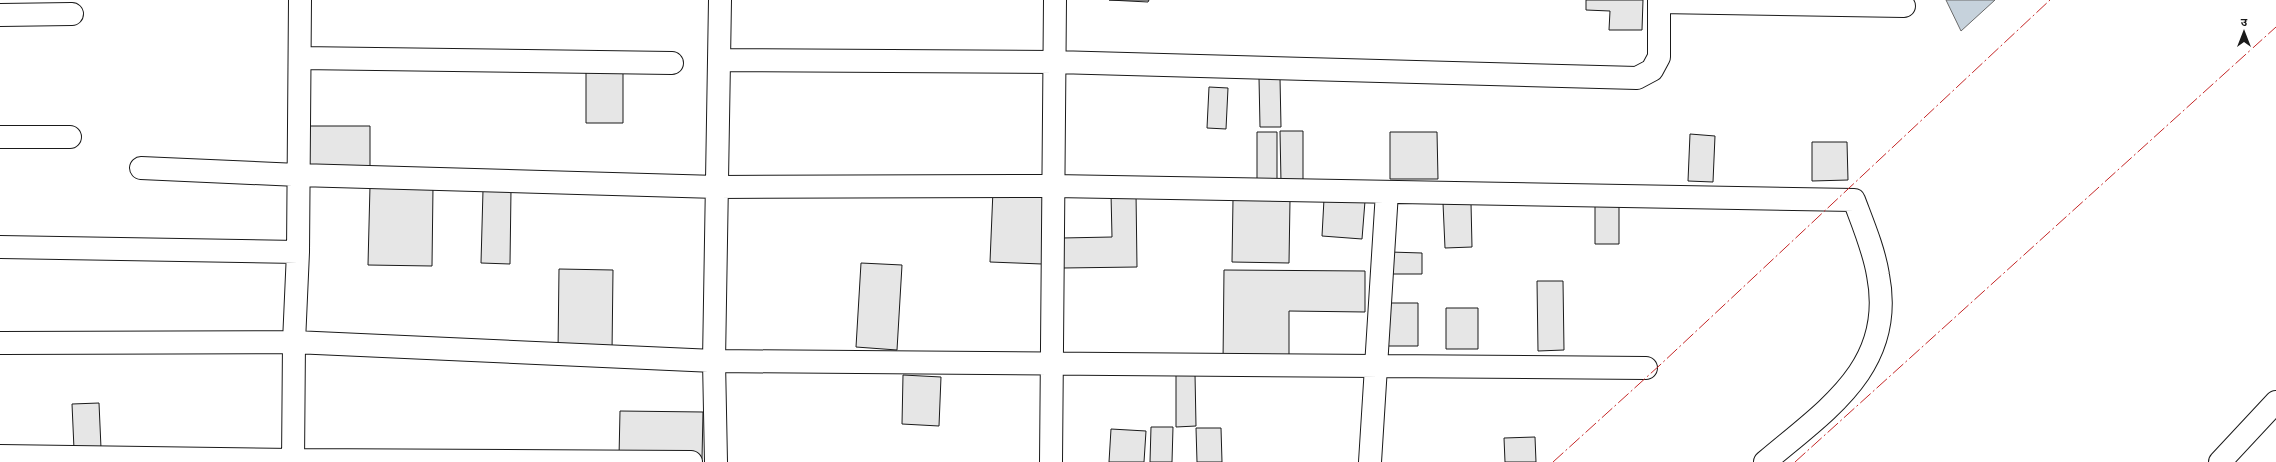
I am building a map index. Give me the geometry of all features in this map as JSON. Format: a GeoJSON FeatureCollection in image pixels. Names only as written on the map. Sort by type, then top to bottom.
{"type":"FeatureCollection","features":[{"type":"Feature","properties":{"kind":"street"},"geometry":{"type":"LineString","coordinates":[[293,461],[294,342],[298,252],[300,0]]}},
{"type":"Feature","properties":{"kind":"street"},"geometry":{"type":"LineString","coordinates":[[716,462],[714,361],[720,0]]}},
{"type":"Feature","properties":{"kind":"street"},"geometry":{"type":"LineString","coordinates":[[1051,462],[1055,0]]}},
{"type":"Feature","properties":{"kind":"street"},"geometry":{"type":"LineString","coordinates":[[719,60],[1055,62],[1638,78],[1652,70],[1659,57],[1659,1],[1904,6]]}},
{"type":"Feature","properties":{"kind":"street"},"geometry":{"type":"LineString","coordinates":[[0,15],[72,14]]}},
{"type":"Feature","properties":{"kind":"street"},"geometry":{"type":"LineString","coordinates":[[300,58],[672,63]]}},
{"type":"Feature","properties":{"kind":"street"},"geometry":{"type":"LineString","coordinates":[[0,137],[70,137]]}},
{"type":"Feature","properties":{"kind":"street"},"geometry":{"type":"LineString","coordinates":[[141,168],[298,175],[717,187],[1054,186],[1854,200],[1868,239],[1878,276],[1881,304],[1880,327],[1872,350],[1863,367],[1843,395],[1765,462]]}},
{"type":"Feature","properties":{"kind":"street"},"geometry":{"type":"LineString","coordinates":[[1370,462],[1386,192]]}},
{"type":"Feature","properties":{"kind":"street"},"geometry":{"type":"LineString","coordinates":[[0,247],[298,252]]}},
{"type":"Feature","properties":{"kind":"street"},"geometry":{"type":"LineString","coordinates":[[0,343],[294,342],[714,361],[1646,368]]}},
{"type":"Feature","properties":{"kind":"street"},"geometry":{"type":"LineString","coordinates":[[2220,462],[2276,402]]}},
{"type":"Feature","properties":{"kind":"street"},"geometry":{"type":"LineString","coordinates":[[0,456],[293,461],[692,462]]}},
{"type":"Feature","properties":{"kind":"shaded area"},"geometry":{"type":"Polygon","coordinates":[[[1946,0],[1995,0],[1961,31],[1946,0]]]}},
{"type":"Feature","properties":{"kind":"building"},"geometry":{"type":"Polygon","coordinates":[[[1109,0],[1149,0],[1148,2],[1109,0]]]}},
{"type":"Feature","properties":{"kind":"building"},"geometry":{"type":"Polygon","coordinates":[[[1586,0],[1643,0],[1642,30],[1609,30],[1610,11],[1586,10],[1586,0]]]}},
{"type":"Feature","properties":{"kind":"building"},"geometry":{"type":"Polygon","coordinates":[[[586,72],[623,72],[623,123],[586,123],[586,72]]]}},
{"type":"Feature","properties":{"kind":"building"},"geometry":{"type":"Polygon","coordinates":[[[1259,78],[1280,78],[1281,127],[1260,127],[1259,78]]]}},
{"type":"Feature","properties":{"kind":"building"},"geometry":{"type":"Polygon","coordinates":[[[1209,87],[1228,88],[1226,129],[1207,128],[1209,87]]]}},
{"type":"Feature","properties":{"kind":"building"},"geometry":{"type":"Polygon","coordinates":[[[302,126],[370,126],[370,173],[302,173],[302,126]]]}},
{"type":"Feature","properties":{"kind":"building"},"geometry":{"type":"Polygon","coordinates":[[[1280,131],[1303,131],[1303,182],[1281,182],[1280,131]]]}},
{"type":"Feature","properties":{"kind":"building"},"geometry":{"type":"Polygon","coordinates":[[[1257,132],[1277,132],[1277,182],[1257,182],[1257,132]]]}},
{"type":"Feature","properties":{"kind":"building"},"geometry":{"type":"Polygon","coordinates":[[[1390,132],[1437,132],[1438,179],[1390,179],[1390,132]]]}},
{"type":"Feature","properties":{"kind":"building"},"geometry":{"type":"Polygon","coordinates":[[[1690,134],[1715,136],[1713,182],[1688,181],[1690,134]]]}},
{"type":"Feature","properties":{"kind":"building"},"geometry":{"type":"Polygon","coordinates":[[[1812,142],[1847,142],[1848,180],[1812,181],[1812,142]]]}},
{"type":"Feature","properties":{"kind":"building"},"geometry":{"type":"Polygon","coordinates":[[[370,186],[433,187],[432,266],[368,265],[370,186]]]}},
{"type":"Feature","properties":{"kind":"building"},"geometry":{"type":"Polygon","coordinates":[[[483,190],[511,190],[510,264],[481,263],[483,190]]]}},
{"type":"Feature","properties":{"kind":"building"},"geometry":{"type":"Polygon","coordinates":[[[993,190],[1045,192],[1042,264],[990,262],[993,190]]]}},
{"type":"Feature","properties":{"kind":"building"},"geometry":{"type":"Polygon","coordinates":[[[1136,193],[1137,267],[1063,268],[1062,238],[1112,237],[1111,194],[1136,193]]]}},
{"type":"Feature","properties":{"kind":"building"},"geometry":{"type":"Polygon","coordinates":[[[1233,199],[1290,200],[1289,263],[1232,262],[1233,199]]]}},
{"type":"Feature","properties":{"kind":"building"},"geometry":{"type":"Polygon","coordinates":[[[1324,199],[1365,201],[1362,239],[1322,236],[1324,199]]]}},
{"type":"Feature","properties":{"kind":"building"},"geometry":{"type":"Polygon","coordinates":[[[1443,203],[1471,203],[1472,247],[1445,248],[1443,203]]]}},
{"type":"Feature","properties":{"kind":"building"},"geometry":{"type":"Polygon","coordinates":[[[1595,203],[1619,203],[1619,244],[1595,244],[1595,203]]]}},
{"type":"Feature","properties":{"kind":"building"},"geometry":{"type":"Polygon","coordinates":[[[1390,252],[1422,253],[1422,274],[1389,274],[1390,252]]]}},
{"type":"Feature","properties":{"kind":"building"},"geometry":{"type":"Polygon","coordinates":[[[861,263],[902,265],[897,350],[856,347],[861,263]]]}},
{"type":"Feature","properties":{"kind":"building"},"geometry":{"type":"Polygon","coordinates":[[[559,269],[613,270],[612,352],[558,351],[559,269]]]}},
{"type":"Feature","properties":{"kind":"building"},"geometry":{"type":"Polygon","coordinates":[[[1224,270],[1365,271],[1365,312],[1289,311],[1289,362],[1223,362],[1224,270]]]}},
{"type":"Feature","properties":{"kind":"building"},"geometry":{"type":"Polygon","coordinates":[[[1537,281],[1563,281],[1564,350],[1538,351],[1537,281]]]}},
{"type":"Feature","properties":{"kind":"building"},"geometry":{"type":"Polygon","coordinates":[[[1384,303],[1418,303],[1418,346],[1384,346],[1384,303]]]}},
{"type":"Feature","properties":{"kind":"building"},"geometry":{"type":"Polygon","coordinates":[[[1446,308],[1478,308],[1478,349],[1446,349],[1446,308]]]}},
{"type":"Feature","properties":{"kind":"building"},"geometry":{"type":"Polygon","coordinates":[[[1176,374],[1195,374],[1196,426],[1176,427],[1176,374]]]}},
{"type":"Feature","properties":{"kind":"building"},"geometry":{"type":"Polygon","coordinates":[[[903,375],[941,377],[939,426],[902,424],[903,375]]]}},
{"type":"Feature","properties":{"kind":"building"},"geometry":{"type":"Polygon","coordinates":[[[99,403],[101,448],[74,449],[72,404],[99,403]]]}},
{"type":"Feature","properties":{"kind":"building"},"geometry":{"type":"Polygon","coordinates":[[[620,411],[703,412],[702,459],[619,457],[620,411]]]}},
{"type":"Feature","properties":{"kind":"building"},"geometry":{"type":"Polygon","coordinates":[[[1151,427],[1173,427],[1172,462],[1150,462],[1151,427]]]}},
{"type":"Feature","properties":{"kind":"building"},"geometry":{"type":"Polygon","coordinates":[[[1196,428],[1221,428],[1222,462],[1197,462],[1196,428]]]}},
{"type":"Feature","properties":{"kind":"building"},"geometry":{"type":"Polygon","coordinates":[[[1111,429],[1146,431],[1144,462],[1109,462],[1111,429]]]}},
{"type":"Feature","properties":{"kind":"building"},"geometry":{"type":"Polygon","coordinates":[[[1535,437],[1536,462],[1505,462],[1504,438],[1535,437]]]}},
{"type":"Feature","properties":{"kind":"power"},"geometry":{"type":"LineString","coordinates":[[1553,462],[1660,365],[2050,0]]}},
{"type":"Feature","properties":{"kind":"power"},"geometry":{"type":"LineString","coordinates":[[1795,462],[2276,27]]}}]}
